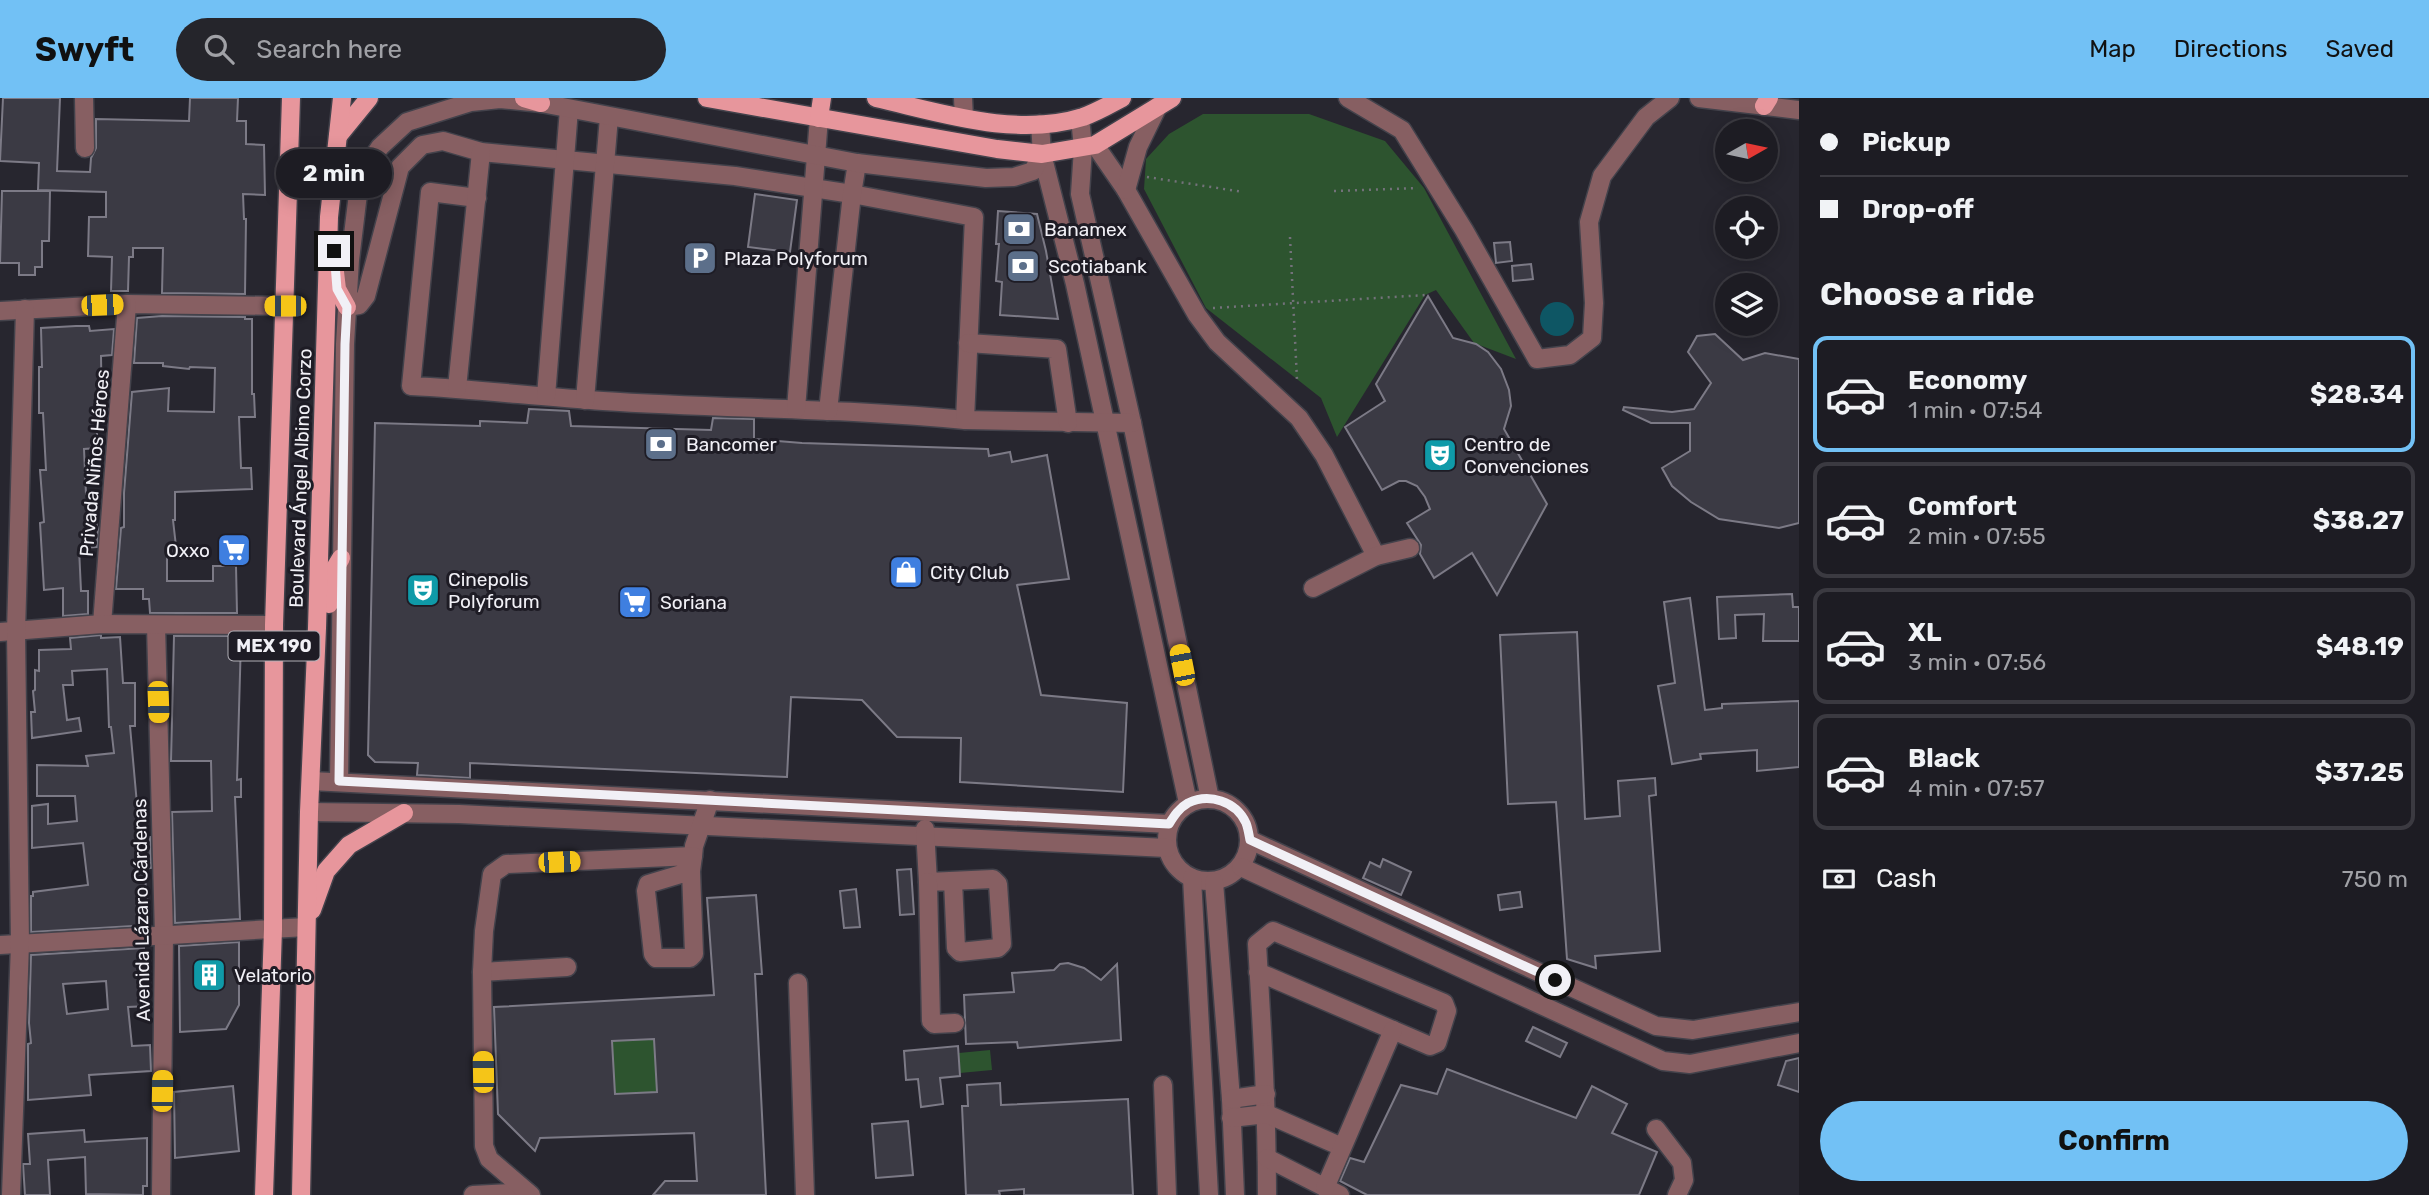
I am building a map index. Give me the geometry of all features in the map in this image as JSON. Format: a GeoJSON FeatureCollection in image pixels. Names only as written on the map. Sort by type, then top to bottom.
{"type":"FeatureCollection","features":[{"type":"Feature","properties":{"kind":"main road","name":"Boulevard Ángel Albino Corzo"},"geometry":{"type":"LineString","coordinates":[[264,1195],[273,929],[274,625],[291,98]]}},
{"type":"Feature","properties":{"kind":"main road","name":"Boulevard Ángel Albino Corzo"},"geometry":{"type":"LineString","coordinates":[[301,1195],[309,813],[328,236],[342,98]]}},
{"type":"Feature","properties":{"kind":"main road"},"geometry":{"type":"LineString","coordinates":[[338,136],[369,98]]}},
{"type":"Feature","properties":{"kind":"main road"},"geometry":{"type":"LineString","coordinates":[[707,98],[997,149],[1042,154],[1089,146],[1165,102]]}},
{"type":"Feature","properties":{"kind":"main road"},"geometry":{"type":"LineString","coordinates":[[819,118],[822,98]]}},
{"type":"Feature","properties":{"kind":"main road"},"geometry":{"type":"LineString","coordinates":[[876,98],[964,118],[1008,124],[1040,124],[1080,118],[1122,98]]}},
{"type":"Feature","properties":{"kind":"main road"},"geometry":{"type":"LineString","coordinates":[[328,236],[334,251],[337,289],[347,307]]}},
{"type":"Feature","properties":{"kind":"main road"},"geometry":{"type":"LineString","coordinates":[[317,628],[328,613],[332,573],[341,558]]}},
{"type":"Feature","properties":{"kind":"main road"},"geometry":{"type":"LineString","coordinates":[[306,927],[326,871],[349,845],[404,813]]}},
{"type":"Feature","properties":{"kind":"street"},"geometry":{"type":"LineString","coordinates":[[84,98],[85,148]]}},
{"type":"Feature","properties":{"kind":"street"},"geometry":{"type":"LineString","coordinates":[[963,98],[964,118]]}},
{"type":"Feature","properties":{"kind":"street"},"geometry":{"type":"LineString","coordinates":[[1348,98],[1402,130],[1537,359],[1570,355],[1592,338],[1594,303],[1590,222],[1602,176],[1646,117],[1670,98]]}},
{"type":"Feature","properties":{"kind":"street"},"geometry":{"type":"LineString","coordinates":[[1699,98],[1767,102],[1799,110]]}},
{"type":"Feature","properties":{"kind":"street"},"geometry":{"type":"LineString","coordinates":[[339,781],[347,307],[360,177],[380,147],[407,122],[471,102],[532,100],[858,163],[986,178],[1014,177],[1033,171],[1042,154]]}},
{"type":"Feature","properties":{"kind":"street"},"geometry":{"type":"LineString","coordinates":[[1128,182],[1138,147],[1165,102]]}},
{"type":"Feature","properties":{"kind":"street"},"geometry":{"type":"LineString","coordinates":[[546,396],[569,109]]}},
{"type":"Feature","properties":{"kind":"street"},"geometry":{"type":"LineString","coordinates":[[585,400],[609,117]]}},
{"type":"Feature","properties":{"kind":"street"},"geometry":{"type":"LineString","coordinates":[[796,410],[819,118]]}},
{"type":"Feature","properties":{"kind":"street"},"geometry":{"type":"LineString","coordinates":[[1080,118],[1089,146],[1080,194],[1132,423],[1210,799]]}},
{"type":"Feature","properties":{"kind":"street"},"geometry":{"type":"LineString","coordinates":[[1040,124],[1042,154],[1075,284],[1188,803]]}},
{"type":"Feature","properties":{"kind":"street"},"geometry":{"type":"LineString","coordinates":[[347,307],[359,305],[366,296],[400,167],[422,145],[443,141],[481,152],[735,176],[852,194],[974,217],[965,420]]}},
{"type":"Feature","properties":{"kind":"street"},"geometry":{"type":"LineString","coordinates":[[1089,146],[1128,182],[1197,316],[1217,342],[1299,418],[1324,455],[1376,556]]}},
{"type":"Feature","properties":{"kind":"street"},"geometry":{"type":"LineString","coordinates":[[457,388],[481,152]]}},
{"type":"Feature","properties":{"kind":"street"},"geometry":{"type":"LineString","coordinates":[[828,411],[852,194],[858,163]]}},
{"type":"Feature","properties":{"kind":"street"},"geometry":{"type":"LineString","coordinates":[[477,198],[430,192],[411,386],[585,400],[903,414],[965,420],[1132,423]]}},
{"type":"Feature","properties":{"kind":"street"},"geometry":{"type":"LineString","coordinates":[[0,312],[127,304],[285,306]]}},
{"type":"Feature","properties":{"kind":"street","name":"Privada Niños Héroes"},"geometry":{"type":"LineString","coordinates":[[102,624],[127,304]]}},
{"type":"Feature","properties":{"kind":"street"},"geometry":{"type":"LineString","coordinates":[[11,1195],[20,944],[8,632],[25,309]]}},
{"type":"Feature","properties":{"kind":"street"},"geometry":{"type":"LineString","coordinates":[[968,343],[1057,349],[1068,423]]}},
{"type":"Feature","properties":{"kind":"street"},"geometry":{"type":"LineString","coordinates":[[1313,588],[1376,556],[1410,548]]}},
{"type":"Feature","properties":{"kind":"street"},"geometry":{"type":"LineString","coordinates":[[8,632],[102,624],[274,625]]}},
{"type":"Feature","properties":{"kind":"street","name":"Avenida Lázaro Cárdenas"},"geometry":{"type":"LineString","coordinates":[[156,625],[164,936],[161,1195]]}},
{"type":"Feature","properties":{"kind":"street"},"geometry":{"type":"LineString","coordinates":[[311,781],[1169,824]]}},
{"type":"Feature","properties":{"kind":"street"},"geometry":{"type":"LineString","coordinates":[[1210,799],[1223,801],[1237,810],[1246,824],[1250,840],[1241,867],[1230,876],[1214,881],[1183,874],[1174,866],[1167,848],[1169,824],[1176,812],[1188,803],[1210,799]]}},
{"type":"Feature","properties":{"kind":"street"},"geometry":{"type":"LineString","coordinates":[[692,863],[648,884],[647,904],[653,954],[656,958],[690,958],[694,954],[692,863],[710,800]]}},
{"type":"Feature","properties":{"kind":"street"},"geometry":{"type":"LineString","coordinates":[[924,811],[932,1021],[934,1024],[955,1023]]}},
{"type":"Feature","properties":{"kind":"street"},"geometry":{"type":"LineString","coordinates":[[309,813],[460,814],[1167,848]]}},
{"type":"Feature","properties":{"kind":"street"},"geometry":{"type":"LineString","coordinates":[[1250,840],[1656,1026],[1693,1030],[1799,1012]]}},
{"type":"Feature","properties":{"kind":"street"},"geometry":{"type":"LineString","coordinates":[[529,1193],[489,1159],[484,1146],[482,972],[484,931],[492,874],[506,864],[692,863]]}},
{"type":"Feature","properties":{"kind":"street"},"geometry":{"type":"LineString","coordinates":[[1241,867],[1662,1061],[1690,1064],[1799,1043]]}},
{"type":"Feature","properties":{"kind":"street"},"geometry":{"type":"LineString","coordinates":[[928,883],[953,881],[993,878],[998,884],[1002,944],[998,948],[960,952],[956,948],[953,881]]}},
{"type":"Feature","properties":{"kind":"street"},"geometry":{"type":"LineString","coordinates":[[1192,878],[1209,1195]]}},
{"type":"Feature","properties":{"kind":"street"},"geometry":{"type":"LineString","coordinates":[[1214,881],[1230,1098],[1234,1195]]}},
{"type":"Feature","properties":{"kind":"street"},"geometry":{"type":"LineString","coordinates":[[0,945],[306,927]]}},
{"type":"Feature","properties":{"kind":"street"},"geometry":{"type":"LineString","coordinates":[[1258,972],[1430,1046],[1437,1043],[1447,1011],[1444,1003],[1273,931],[1257,944],[1258,972],[1267,1114],[1267,1195]]}},
{"type":"Feature","properties":{"kind":"street"},"geometry":{"type":"LineString","coordinates":[[482,972],[567,967]]}},
{"type":"Feature","properties":{"kind":"street"},"geometry":{"type":"LineString","coordinates":[[798,984],[805,1195]]}},
{"type":"Feature","properties":{"kind":"street"},"geometry":{"type":"LineString","coordinates":[[1267,1158],[1333,1191],[1342,1147],[1392,1030]]}},
{"type":"Feature","properties":{"kind":"street"},"geometry":{"type":"LineString","coordinates":[[1163,1085],[1167,1195]]}},
{"type":"Feature","properties":{"kind":"street"},"geometry":{"type":"LineString","coordinates":[[1230,1098],[1266,1094]]}},
{"type":"Feature","properties":{"kind":"street"},"geometry":{"type":"LineString","coordinates":[[1231,1118],[1267,1114],[1342,1147]]}},
{"type":"Feature","properties":{"kind":"street"},"geometry":{"type":"LineString","coordinates":[[1656,1129],[1682,1163],[1684,1180],[1677,1195]]}},
{"type":"Feature","properties":{"kind":"street"},"geometry":{"type":"LineString","coordinates":[[473,1195],[529,1193]]}},
{"type":"Feature","properties":{"kind":"path"},"geometry":{"type":"LineString","coordinates":[[1128,182],[1243,192]]}},
{"type":"Feature","properties":{"kind":"path"},"geometry":{"type":"LineString","coordinates":[[1334,191],[1437,186]]}},
{"type":"Feature","properties":{"kind":"path"},"geometry":{"type":"LineString","coordinates":[[1290,237],[1297,380]]}},
{"type":"Feature","properties":{"kind":"path"},"geometry":{"type":"LineString","coordinates":[[1206,308],[1426,295]]}},
{"type":"Feature","properties":{"kind":"green space"},"geometry":{"type":"Polygon","coordinates":[[[1203,114],[1309,114],[1385,141],[1424,188],[1516,359],[1474,343],[1436,290],[1425,295],[1337,437],[1321,398],[1206,308],[1144,189],[1146,159],[1169,134],[1203,114]]]}},
{"type":"Feature","properties":{"kind":"green space"},"geometry":{"type":"Polygon","coordinates":[[[654,1039],[657,1092],[615,1094],[612,1041],[654,1039]]]}},
{"type":"Feature","properties":{"kind":"green space"},"geometry":{"type":"Polygon","coordinates":[[[990,1050],[992,1070],[960,1073],[959,1053],[990,1050]]]}},
{"type":"Feature","properties":{"kind":"water"},"geometry":{"type":"Polygon","coordinates":[[[1557,302],[1569,307],[1574,319],[1569,331],[1557,336],[1545,331],[1540,319],[1545,307],[1557,302]]]}},
{"type":"Feature","properties":{"kind":"building"},"geometry":{"type":"Polygon","coordinates":[[[3,98],[60,98],[57,171],[90,172],[91,158],[96,148],[96,119],[189,121],[190,98],[238,98],[237,121],[246,121],[246,144],[264,145],[265,195],[243,194],[246,219],[245,294],[162,293],[163,248],[133,248],[133,257],[129,257],[128,291],[111,291],[112,257],[88,256],[89,217],[106,217],[106,192],[38,190],[39,163],[0,161],[3,98]]]}},
{"type":"Feature","properties":{"kind":"building"},"geometry":{"type":"Polygon","coordinates":[[[2,191],[50,191],[49,241],[42,241],[42,267],[35,267],[35,275],[19,275],[19,263],[0,263],[2,191]]]}},
{"type":"Feature","properties":{"kind":"building"},"geometry":{"type":"Polygon","coordinates":[[[755,194],[797,200],[790,252],[748,247],[755,194]]]}},
{"type":"Feature","properties":{"kind":"building"},"geometry":{"type":"Polygon","coordinates":[[[998,211],[1037,214],[1058,319],[1000,315],[1002,282],[996,281],[998,211]]]}},
{"type":"Feature","properties":{"kind":"building"},"geometry":{"type":"Polygon","coordinates":[[[1510,242],[1512,261],[1496,263],[1494,243],[1510,242]]]}},
{"type":"Feature","properties":{"kind":"building"},"geometry":{"type":"Polygon","coordinates":[[[1531,264],[1533,279],[1513,281],[1512,266],[1531,264]]]}},
{"type":"Feature","properties":{"kind":"building","name":"Centro de Convenciones"},"geometry":{"type":"Polygon","coordinates":[[[1428,296],[1453,338],[1476,344],[1488,352],[1501,369],[1509,390],[1511,406],[1504,429],[1547,504],[1497,595],[1472,553],[1434,578],[1420,554],[1421,545],[1407,523],[1430,509],[1425,497],[1417,486],[1406,481],[1399,481],[1382,490],[1345,427],[1385,401],[1376,384],[1428,296]]]}},
{"type":"Feature","properties":{"kind":"building"},"geometry":{"type":"Polygon","coordinates":[[[162,316],[252,319],[252,394],[255,417],[239,417],[241,468],[251,468],[252,489],[175,492],[173,520],[177,555],[167,556],[167,581],[213,581],[213,566],[236,566],[237,613],[150,613],[149,599],[143,599],[143,589],[116,589],[121,528],[124,527],[132,392],[169,388],[168,411],[214,412],[215,368],[189,369],[163,366],[163,363],[134,363],[137,318],[162,316]]]}},
{"type":"Feature","properties":{"kind":"building"},"geometry":{"type":"Polygon","coordinates":[[[89,326],[90,331],[114,329],[112,355],[101,356],[102,419],[96,420],[98,448],[84,449],[90,520],[95,519],[98,529],[97,547],[79,548],[81,591],[88,591],[88,614],[63,616],[63,588],[44,590],[40,523],[44,522],[40,470],[46,470],[43,413],[39,413],[39,367],[42,367],[41,328],[89,326]]]}},
{"type":"Feature","properties":{"kind":"building"},"geometry":{"type":"Polygon","coordinates":[[[1715,334],[1743,360],[1765,353],[1799,359],[1799,523],[1779,528],[1719,519],[1691,502],[1672,486],[1662,468],[1690,451],[1690,423],[1651,423],[1623,410],[1624,407],[1672,412],[1694,409],[1711,383],[1688,352],[1697,336],[1715,334]]]}},
{"type":"Feature","properties":{"kind":"building"},"geometry":{"type":"Polygon","coordinates":[[[529,409],[569,411],[571,426],[711,430],[713,418],[754,419],[754,439],[988,449],[989,456],[1010,452],[1012,462],[1047,455],[1069,579],[1017,585],[1041,695],[1127,703],[1123,792],[960,782],[961,738],[897,737],[862,700],[791,697],[787,777],[470,763],[470,778],[417,775],[418,763],[375,762],[368,755],[375,423],[480,426],[480,421],[527,423],[529,409]]]}},
{"type":"Feature","properties":{"kind":"building"},"geometry":{"type":"Polygon","coordinates":[[[1792,594],[1793,607],[1799,607],[1799,641],[1763,641],[1764,614],[1735,615],[1736,638],[1719,639],[1717,597],[1792,594]]]}},
{"type":"Feature","properties":{"kind":"building"},"geometry":{"type":"Polygon","coordinates":[[[1690,598],[1705,710],[1722,708],[1722,704],[1799,701],[1799,767],[1757,771],[1757,750],[1700,754],[1701,759],[1672,764],[1658,686],[1675,683],[1664,602],[1690,598]]]}},
{"type":"Feature","properties":{"kind":"building"},"geometry":{"type":"Polygon","coordinates":[[[1577,632],[1585,819],[1620,816],[1618,781],[1655,778],[1656,795],[1649,796],[1660,951],[1595,956],[1596,968],[1567,959],[1556,802],[1508,804],[1500,635],[1577,632]]]}},
{"type":"Feature","properties":{"kind":"building"},"geometry":{"type":"Polygon","coordinates":[[[101,635],[101,638],[120,637],[123,683],[135,683],[135,726],[130,726],[140,838],[150,837],[151,868],[144,869],[150,925],[31,932],[33,892],[88,885],[83,843],[32,848],[32,806],[48,804],[48,824],[77,821],[75,796],[37,796],[37,765],[88,766],[86,756],[114,753],[109,727],[107,669],[72,671],[73,685],[63,685],[67,720],[79,718],[81,731],[32,738],[31,712],[35,712],[33,691],[35,670],[39,671],[39,650],[71,649],[70,638],[101,635]]]}},
{"type":"Feature","properties":{"kind":"building"},"geometry":{"type":"Polygon","coordinates":[[[174,636],[238,636],[238,639],[241,639],[237,780],[241,779],[241,797],[235,797],[240,919],[175,923],[172,812],[212,811],[211,761],[171,761],[174,636]]]}},
{"type":"Feature","properties":{"kind":"building"},"geometry":{"type":"Polygon","coordinates":[[[1383,859],[1411,872],[1401,895],[1363,878],[1370,862],[1380,867],[1383,859]]]}},
{"type":"Feature","properties":{"kind":"building"},"geometry":{"type":"Polygon","coordinates":[[[911,869],[914,914],[900,915],[897,870],[911,869]]]}},
{"type":"Feature","properties":{"kind":"building"},"geometry":{"type":"Polygon","coordinates":[[[856,889],[860,927],[844,928],[840,891],[856,889]]]}},
{"type":"Feature","properties":{"kind":"building"},"geometry":{"type":"Polygon","coordinates":[[[1520,892],[1522,907],[1500,910],[1498,895],[1520,892]]]}},
{"type":"Feature","properties":{"kind":"building"},"geometry":{"type":"Polygon","coordinates":[[[756,895],[762,974],[755,974],[766,1195],[653,1195],[665,1181],[697,1181],[694,1133],[540,1138],[535,1151],[498,1114],[494,1007],[714,995],[707,898],[756,895]],[[654,1039],[612,1041],[615,1094],[657,1092],[654,1039]]]}},
{"type":"Feature","properties":{"kind":"building","name":"Velatorio"},"geometry":{"type":"Polygon","coordinates":[[[239,942],[239,1005],[226,1029],[180,1032],[179,946],[239,942]]]}},
{"type":"Feature","properties":{"kind":"building"},"geometry":{"type":"Polygon","coordinates":[[[144,948],[149,1006],[128,1007],[132,1046],[150,1045],[151,1071],[89,1075],[91,1095],[28,1100],[31,955],[144,948]],[[106,981],[63,984],[67,1014],[108,1009],[106,981]]]}},
{"type":"Feature","properties":{"kind":"building"},"geometry":{"type":"Polygon","coordinates":[[[1068,963],[1084,968],[1101,980],[1117,964],[1121,1040],[1018,1048],[1017,1042],[966,1044],[964,995],[1014,992],[1012,973],[1054,970],[1060,964],[1068,963]]]}},
{"type":"Feature","properties":{"kind":"building"},"geometry":{"type":"Polygon","coordinates":[[[1533,1027],[1567,1043],[1560,1057],[1526,1041],[1533,1027]]]}},
{"type":"Feature","properties":{"kind":"building"},"geometry":{"type":"Polygon","coordinates":[[[958,1046],[960,1076],[940,1078],[943,1104],[921,1107],[918,1079],[906,1080],[904,1051],[958,1046]]]}},
{"type":"Feature","properties":{"kind":"building"},"geometry":{"type":"Polygon","coordinates":[[[1799,1058],[1799,1092],[1778,1085],[1786,1061],[1799,1058]]]}},
{"type":"Feature","properties":{"kind":"building"},"geometry":{"type":"Polygon","coordinates":[[[1447,1069],[1576,1118],[1592,1086],[1627,1104],[1612,1133],[1657,1152],[1639,1195],[1367,1195],[1340,1181],[1350,1158],[1364,1162],[1401,1085],[1437,1094],[1447,1069]]]}},
{"type":"Feature","properties":{"kind":"building"},"geometry":{"type":"Polygon","coordinates":[[[1000,1083],[1001,1105],[1128,1099],[1133,1195],[1024,1195],[1024,1189],[999,1191],[1000,1195],[966,1195],[962,1106],[968,1106],[967,1085],[1000,1083]]]}},
{"type":"Feature","properties":{"kind":"building"},"geometry":{"type":"Polygon","coordinates":[[[233,1086],[239,1151],[175,1158],[174,1092],[233,1086]]]}},
{"type":"Feature","properties":{"kind":"building"},"geometry":{"type":"Polygon","coordinates":[[[908,1121],[913,1175],[876,1178],[872,1124],[908,1121]]]}},
{"type":"Feature","properties":{"kind":"building"},"geometry":{"type":"Polygon","coordinates":[[[84,1130],[85,1142],[147,1138],[147,1186],[143,1186],[143,1195],[86,1194],[85,1157],[48,1160],[50,1195],[25,1195],[23,1164],[30,1164],[28,1134],[84,1130]]]}},
{"type":"Feature","properties":{"kind":"place","name":"Banamex"},"geometry":{"type":"Point","coordinates":[1019,229]}},
{"type":"Feature","properties":{"kind":"place","name":"Plaza Polyforum"},"geometry":{"type":"Point","coordinates":[700,258]}},
{"type":"Feature","properties":{"kind":"place","name":"Scotiabank"},"geometry":{"type":"Point","coordinates":[1023,266]}},
{"type":"Feature","properties":{"kind":"place","name":"Bancomer"},"geometry":{"type":"Point","coordinates":[661,444]}},
{"type":"Feature","properties":{"kind":"place","name":"Centro de Convenciones"},"geometry":{"type":"Point","coordinates":[1440,455]}},
{"type":"Feature","properties":{"kind":"place","name":"Oxxo"},"geometry":{"type":"Point","coordinates":[234,550]}},
{"type":"Feature","properties":{"kind":"place","name":"City Club"},"geometry":{"type":"Point","coordinates":[906,572]}},
{"type":"Feature","properties":{"kind":"place","name":"Cinepolis Polyforum"},"geometry":{"type":"Point","coordinates":[423,590]}},
{"type":"Feature","properties":{"kind":"place","name":"Soriana"},"geometry":{"type":"Point","coordinates":[635,602]}},
{"type":"Feature","properties":{"kind":"place","name":"Velatorio"},"geometry":{"type":"Point","coordinates":[209,975]}},
{"type":"Feature","properties":{"kind":"route"},"geometry":{"type":"LineString","coordinates":[[334,251],[337,289],[347,307],[339,781],[1169,824],[1176,812],[1188,803],[1210,799],[1223,801],[1237,810],[1246,824],[1250,840],[1555,980]]}}]}
